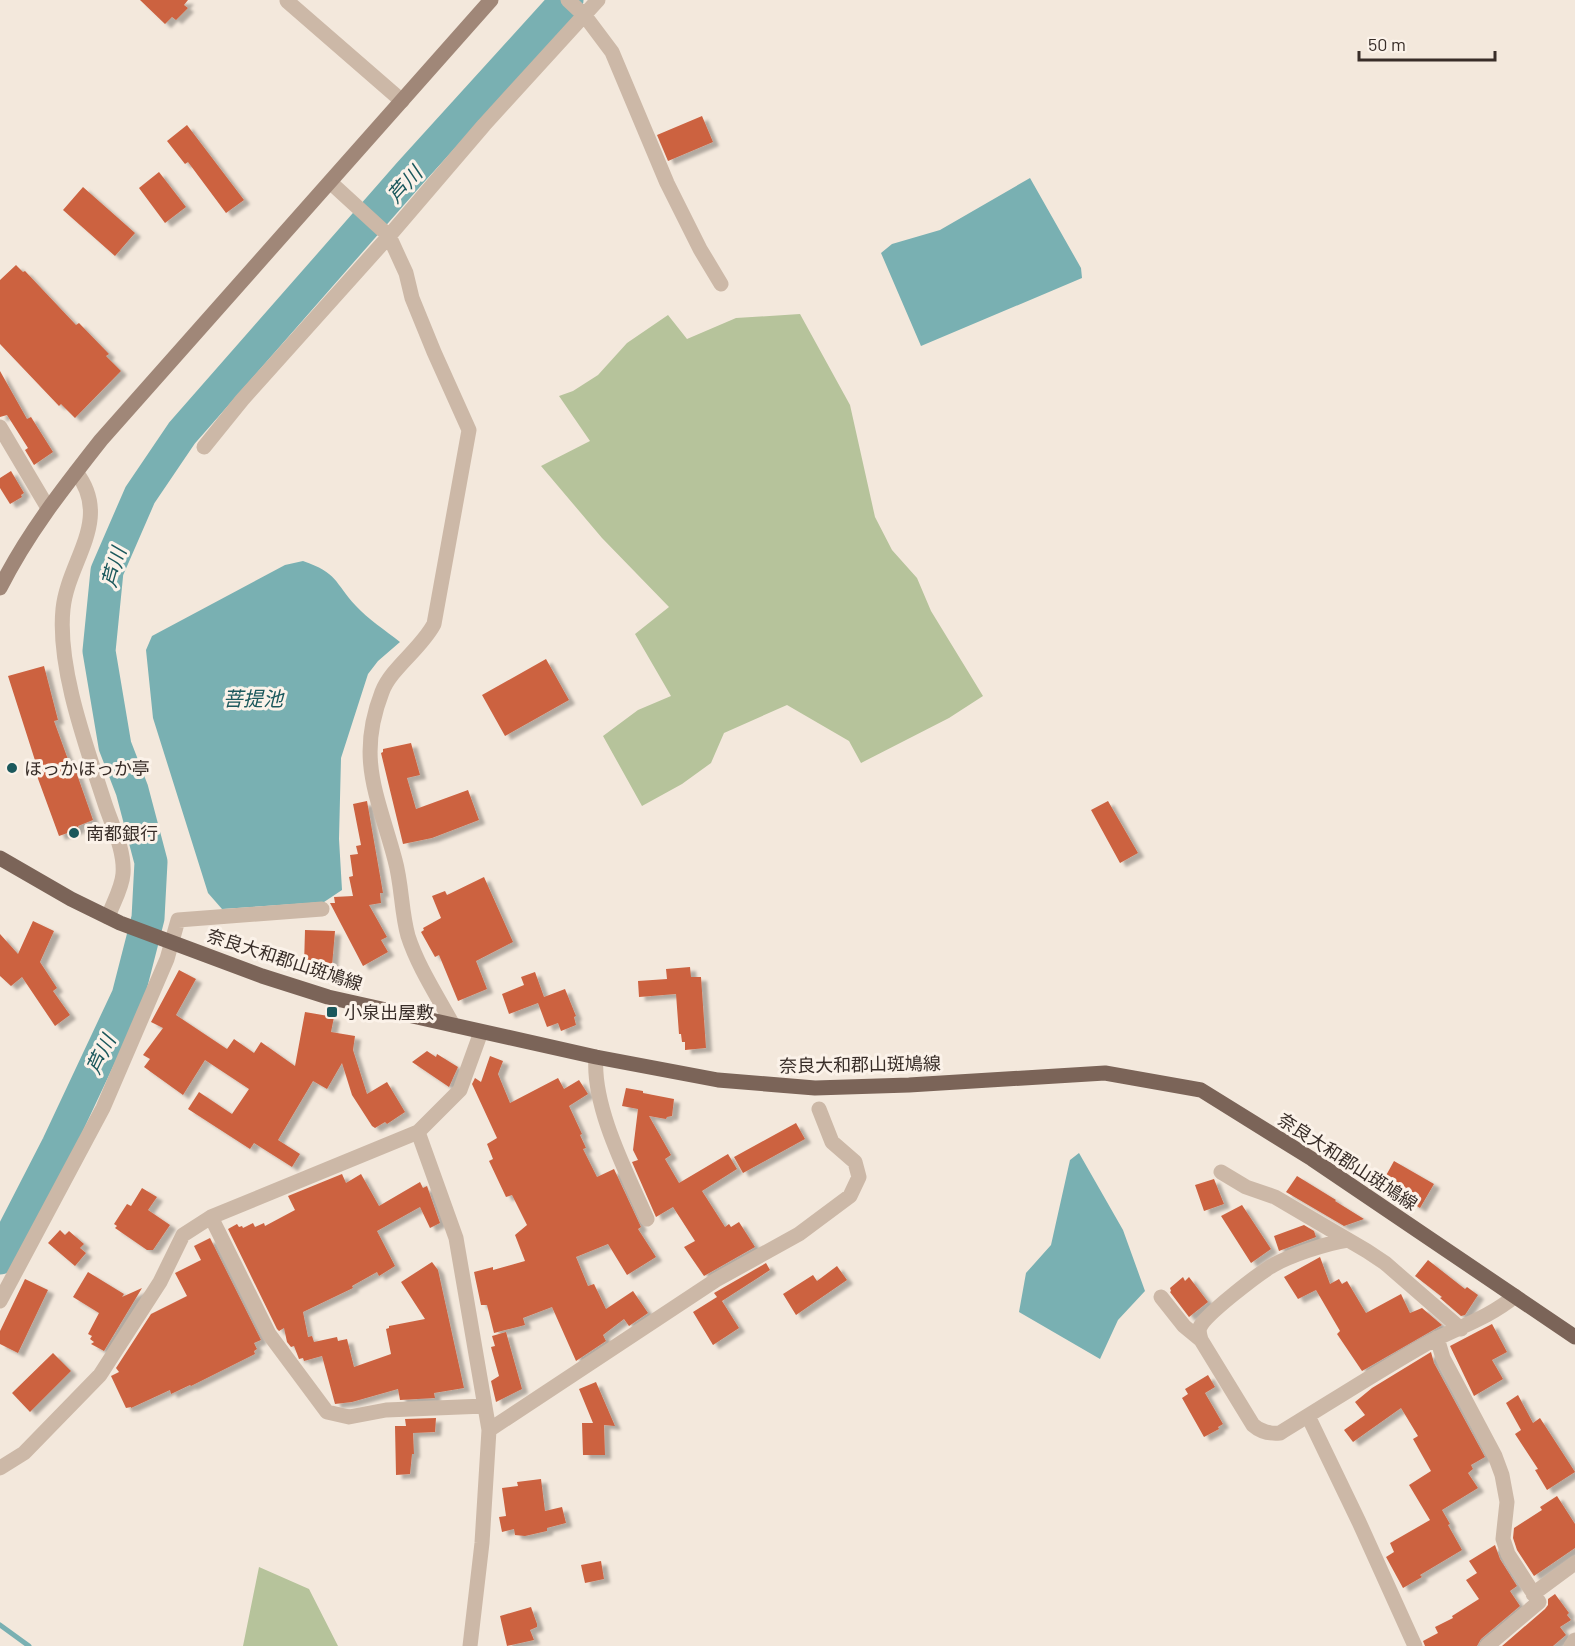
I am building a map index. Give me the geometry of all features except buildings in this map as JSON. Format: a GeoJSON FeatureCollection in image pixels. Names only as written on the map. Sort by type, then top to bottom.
{"type":"FeatureCollection","features":[{"type":"Feature","properties":{"kind":"main road","name":"奈良大和郡山斑鳩線"},"geometry":{"type":"LineString","coordinates":[[0,858],[114,920],[167,942],[328,997],[596,1057],[718,1080],[815,1088],[909,1085],[1105,1073],[1201,1090],[1312,1159],[1575,1337]]}},
{"type":"Feature","properties":{"kind":"street"},"geometry":{"type":"LineString","coordinates":[[0,588],[48,508],[136,400],[491,0]]}},
{"type":"Feature","properties":{"kind":"street"},"geometry":{"type":"LineString","coordinates":[[568,0],[585,16],[612,52],[671,191],[700,249],[721,284]]}},
{"type":"Feature","properties":{"kind":"street"},"geometry":{"type":"LineString","coordinates":[[204,447],[242,400],[389,236],[538,63],[598,0]]}},
{"type":"Feature","properties":{"kind":"street"},"geometry":{"type":"LineString","coordinates":[[287,1],[402,101]]}},
{"type":"Feature","properties":{"kind":"street"},"geometry":{"type":"LineString","coordinates":[[330,182],[389,236],[406,273],[412,298],[434,352],[470,430],[434,624],[428,637],[388,681],[382,691],[369,751],[373,786],[399,872],[404,921],[409,938],[418,960],[453,1025]]}},
{"type":"Feature","properties":{"kind":"street"},"geometry":{"type":"LineString","coordinates":[[0,427],[48,508]]}},
{"type":"Feature","properties":{"kind":"street"},"geometry":{"type":"LineString","coordinates":[[76,472],[85,484],[90,499],[90,518],[86,539],[66,591],[63,609],[63,641],[78,716],[120,849],[123,873],[114,920]]}},
{"type":"Feature","properties":{"kind":"street"},"geometry":{"type":"LineString","coordinates":[[0,1301],[103,1108],[167,959],[167,942],[178,920],[322,909]]}},
{"type":"Feature","properties":{"kind":"street"},"geometry":{"type":"LineString","coordinates":[[0,1468],[24,1453],[100,1375],[160,1282],[183,1235],[211,1217],[418,1132],[460,1090],[481,1032]]}},
{"type":"Feature","properties":{"kind":"street"},"geometry":{"type":"LineString","coordinates":[[596,1057],[595,1068],[602,1107],[616,1149],[647,1219]]}},
{"type":"Feature","properties":{"kind":"street"},"geometry":{"type":"LineString","coordinates":[[489,1430],[716,1280],[799,1234],[850,1197],[859,1177],[855,1162],[832,1142],[819,1108]]}},
{"type":"Feature","properties":{"kind":"street"},"geometry":{"type":"LineString","coordinates":[[418,1132],[456,1238],[489,1430],[482,1543],[470,1646]]}},
{"type":"Feature","properties":{"kind":"street"},"geometry":{"type":"LineString","coordinates":[[1221,1172],[1246,1187],[1275,1197],[1385,1263],[1461,1329]]}},
{"type":"Feature","properties":{"kind":"street"},"geometry":{"type":"LineString","coordinates":[[211,1217],[269,1334],[327,1412],[349,1417],[386,1410],[485,1406]]}},
{"type":"Feature","properties":{"kind":"street"},"geometry":{"type":"LineString","coordinates":[[1348,1240],[1327,1245],[1270,1267],[1206,1319],[1198,1331],[1246,1417],[1258,1430],[1266,1433],[1281,1433],[1437,1338],[1461,1329],[1505,1305],[1515,1296]]}},
{"type":"Feature","properties":{"kind":"street"},"geometry":{"type":"LineString","coordinates":[[1161,1297],[1184,1326],[1201,1340]]}},
{"type":"Feature","properties":{"kind":"street"},"geometry":{"type":"LineString","coordinates":[[1437,1338],[1443,1358],[1495,1456],[1506,1491],[1507,1514],[1503,1539],[1511,1562],[1539,1602],[1486,1646]]}},
{"type":"Feature","properties":{"kind":"street"},"geometry":{"type":"LineString","coordinates":[[1308,1416],[1415,1646]]}},
{"type":"Feature","properties":{"kind":"street"},"geometry":{"type":"LineString","coordinates":[[1533,1594],[1575,1563]]}},
{"type":"Feature","properties":{"kind":"street"},"geometry":{"type":"LineString","coordinates":[[1571,1646],[1575,1640]]}},
{"type":"Feature","properties":{"kind":"green space"},"geometry":{"type":"Polygon","coordinates":[[[800,314],[850,405],[875,517],[892,550],[917,578],[931,611],[983,696],[949,718],[861,763],[849,741],[787,705],[724,733],[711,763],[682,784],[642,806],[603,736],[638,710],[671,696],[635,634],[669,607],[602,538],[541,466],[590,441],[559,396],[573,391],[598,375],[627,343],[668,315],[687,339],[736,318],[800,314]]]}},
{"type":"Feature","properties":{"kind":"green space"},"geometry":{"type":"Polygon","coordinates":[[[259,1567],[309,1589],[338,1646],[243,1646],[259,1567]]]}},
{"type":"Feature","properties":{"kind":"water"},"geometry":{"type":"Polygon","coordinates":[[[1030,178],[1081,268],[1082,278],[921,346],[881,253],[892,244],[940,230],[1030,178]]]}},
{"type":"Feature","properties":{"kind":"water","name":"菩提池"},"geometry":{"type":"Polygon","coordinates":[[[303,561],[329,574],[361,611],[400,642],[378,661],[368,674],[341,758],[339,839],[342,890],[324,902],[222,909],[208,893],[153,718],[146,650],[152,636],[285,565],[303,561]]]}},
{"type":"Feature","properties":{"kind":"water"},"geometry":{"type":"Polygon","coordinates":[[[1079,1153],[1123,1230],[1145,1291],[1118,1320],[1100,1359],[1019,1312],[1026,1273],[1051,1245],[1070,1160],[1079,1153]]]}},
{"type":"Feature","properties":{"kind":"waterway","name":"芦川"},"geometry":{"type":"LineString","coordinates":[[0,1258],[58,1145],[128,996],[148,918],[151,862],[132,790],[115,746],[99,651],[107,571],[140,495],[182,433],[410,173],[567,0]]}},
{"type":"Feature","properties":{"kind":"waterway"},"geometry":{"type":"LineString","coordinates":[[0,1625],[29,1646]]}},
{"type":"Feature","properties":{"kind":"place","name":"ほっかほっか亭"},"geometry":{"type":"Point","coordinates":[12,768]}},
{"type":"Feature","properties":{"kind":"place","name":"南都銀行"},"geometry":{"type":"Point","coordinates":[74,833]}},
{"type":"Feature","properties":{"kind":"place","name":"小泉出屋敷"},"geometry":{"type":"Point","coordinates":[332,1012]}}]}
